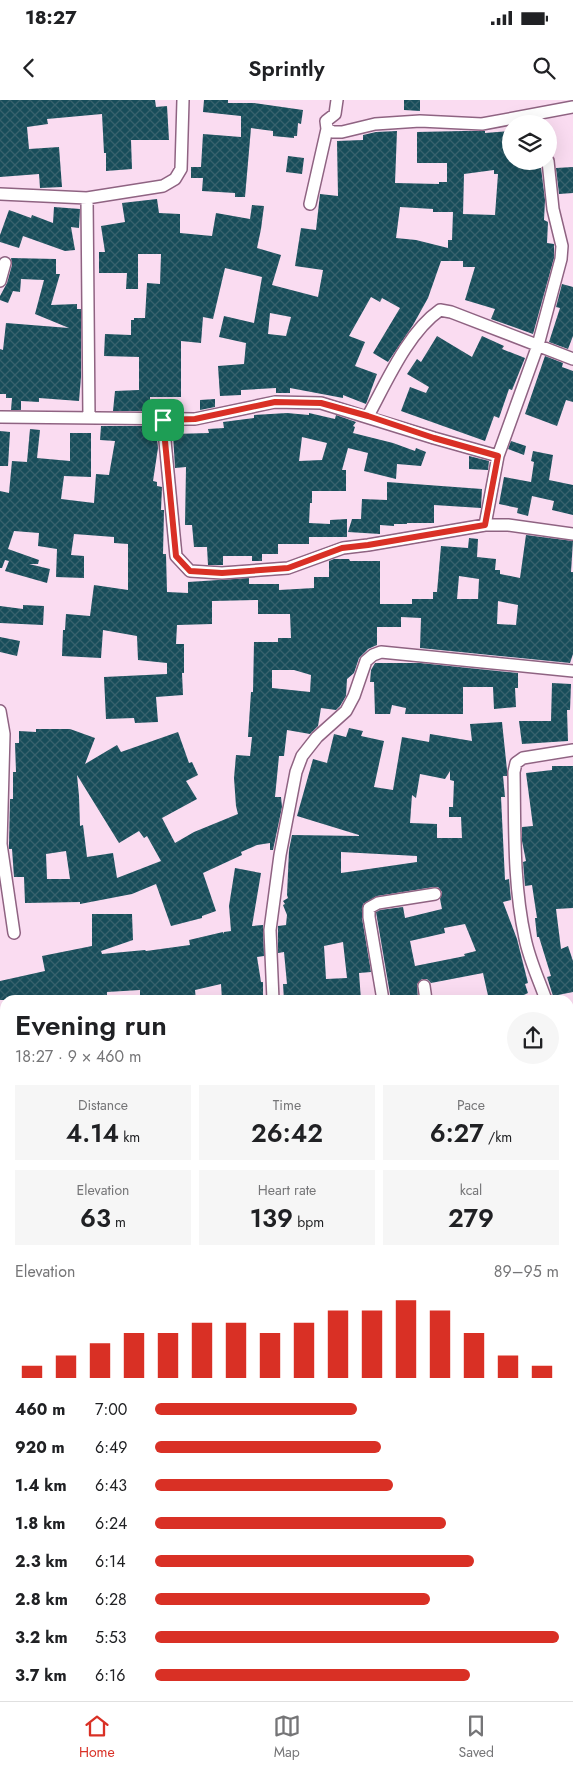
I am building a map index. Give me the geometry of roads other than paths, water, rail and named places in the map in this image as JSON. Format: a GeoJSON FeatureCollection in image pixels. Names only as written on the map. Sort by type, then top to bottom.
{"type":"FeatureCollection","features":[{"type":"Feature","properties":{"kind":"street"},"geometry":{"type":"LineString","coordinates":[[0,194],[87,198],[163,186],[175,180],[180,170],[183,100]]}},
{"type":"Feature","properties":{"kind":"street"},"geometry":{"type":"LineString","coordinates":[[310,204],[327,129],[326,120],[335,114],[337,100]]}},
{"type":"Feature","properties":{"kind":"street"},"geometry":{"type":"LineString","coordinates":[[553,115],[573,107]]}},
{"type":"Feature","properties":{"kind":"street"},"geometry":{"type":"LineString","coordinates":[[327,129],[333,132],[342,132],[375,124],[420,120],[482,124],[502,122]]}},
{"type":"Feature","properties":{"kind":"street"},"geometry":{"type":"LineString","coordinates":[[485,525],[498,456],[538,345],[561,259],[562,246],[553,209],[549,170]]}},
{"type":"Feature","properties":{"kind":"street"},"geometry":{"type":"LineString","coordinates":[[87,198],[89,418]]}},
{"type":"Feature","properties":{"kind":"street"},"geometry":{"type":"LineString","coordinates":[[0,281],[5,263]]}},
{"type":"Feature","properties":{"kind":"street"},"geometry":{"type":"LineString","coordinates":[[368,416],[405,348],[432,316],[440,310],[451,312],[573,359]]}},
{"type":"Feature","properties":{"kind":"street"},"geometry":{"type":"LineString","coordinates":[[0,417],[195,419],[275,402],[321,403],[498,456]]}},
{"type":"Feature","properties":{"kind":"street"},"geometry":{"type":"LineString","coordinates":[[163,420],[176,556],[190,571],[222,573],[288,568],[342,548],[485,525],[508,525],[573,534]]}},
{"type":"Feature","properties":{"kind":"street"},"geometry":{"type":"LineString","coordinates":[[273,995],[270,930],[280,854],[296,772],[302,756],[317,737],[346,711],[354,696],[366,661],[373,655],[381,652],[573,671]]}},
{"type":"Feature","properties":{"kind":"street"},"geometry":{"type":"LineString","coordinates":[[0,711],[4,734],[1,844],[14,934]]}},
{"type":"Feature","properties":{"kind":"street"},"geometry":{"type":"LineString","coordinates":[[544,995],[525,940],[521,918],[515,864],[514,772],[516,763],[523,758],[573,750]]}},
{"type":"Feature","properties":{"kind":"street"},"geometry":{"type":"LineString","coordinates":[[382,995],[368,917],[369,908],[378,904],[435,894]]}},
{"type":"Feature","properties":{"kind":"street"},"geometry":{"type":"LineString","coordinates":[[424,986],[425,995]]}}]}
